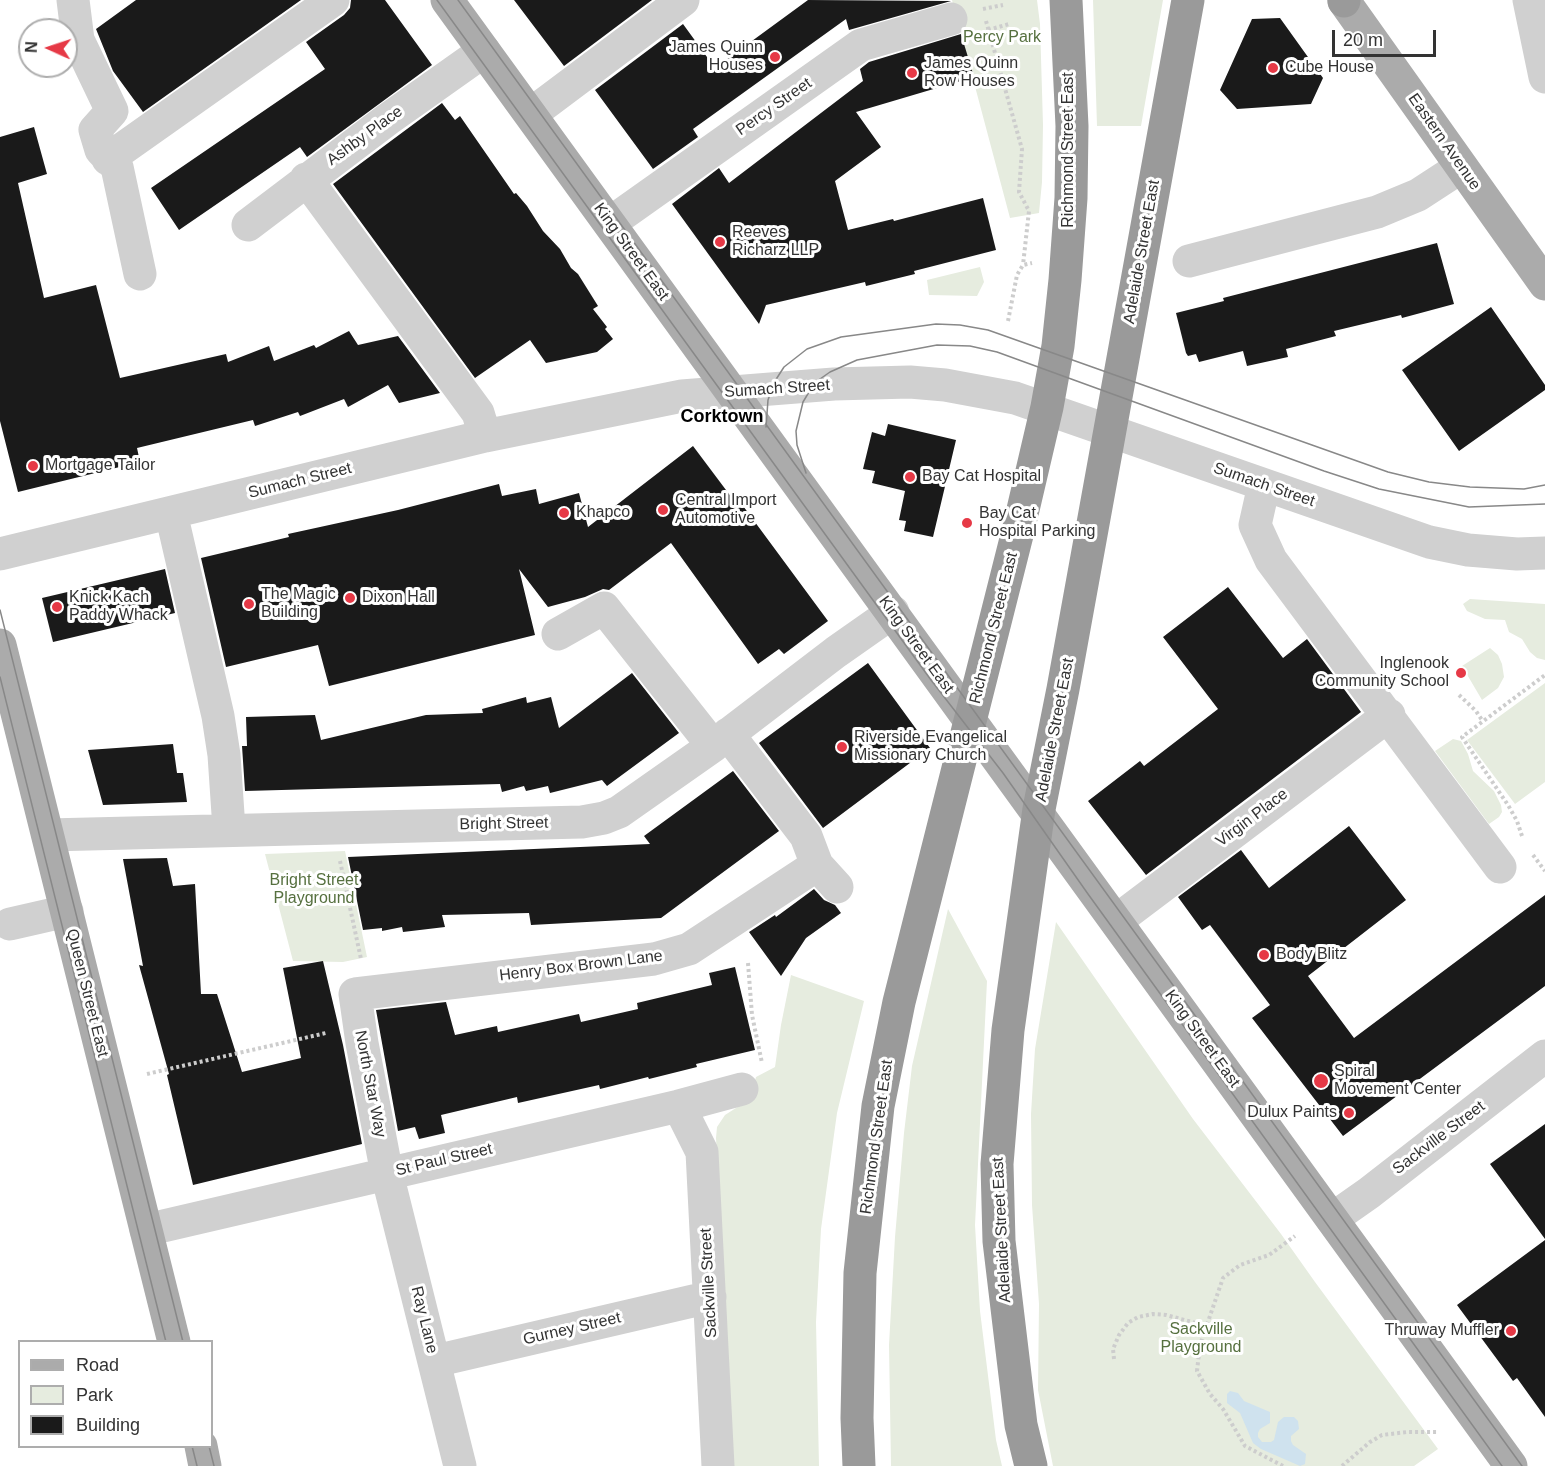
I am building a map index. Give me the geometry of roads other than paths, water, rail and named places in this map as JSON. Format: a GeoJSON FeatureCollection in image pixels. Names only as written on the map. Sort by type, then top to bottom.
{"type":"FeatureCollection","features":[{"type":"Feature","properties":{"kind":"highway","name":"Richmond Street East"},"geometry":{"type":"LineString","coordinates":[[859,1466],[857,1339],[861,1262],[878,1106],[899,1002],[1018,531],[1047,407],[1058,346],[1071,198],[1072,126],[1066,0]]}},
{"type":"Feature","properties":{"kind":"highway","name":"Adelaide Street East"},"geometry":{"type":"LineString","coordinates":[[1030,1466],[1021,1425],[999,1241],[997,1164],[1008,1030],[1039,809],[1063,689],[1188,0]]}},
{"type":"Feature","properties":{"kind":"main road","name":"King Street East"},"geometry":{"type":"LineString","coordinates":[[447,0],[734,392],[1511,1466]]}},
{"type":"Feature","properties":{"kind":"main road","name":"Eastern Avenue"},"geometry":{"type":"LineString","coordinates":[[1344,0],[1545,284]]}},
{"type":"Feature","properties":{"kind":"main road","name":"Queen Street East"},"geometry":{"type":"LineString","coordinates":[[0,645],[174,1340]]}},
{"type":"Feature","properties":{"kind":"main road"},"geometry":{"type":"LineString","coordinates":[[202,1448],[206,1466]]}},
{"type":"Feature","properties":{"kind":"street"},"geometry":{"type":"LineString","coordinates":[[73,0],[78,40],[112,111],[95,130],[101,150],[117,167],[140,274]]}},
{"type":"Feature","properties":{"kind":"street"},"geometry":{"type":"LineString","coordinates":[[108,159],[333,0]]}},
{"type":"Feature","properties":{"kind":"street"},"geometry":{"type":"LineString","coordinates":[[531,114],[683,0]]}},
{"type":"Feature","properties":{"kind":"street"},"geometry":{"type":"LineString","coordinates":[[1529,0],[1545,77]]}},
{"type":"Feature","properties":{"kind":"street","name":"Percy Street"},"geometry":{"type":"LineString","coordinates":[[610,223],[861,45],[951,19]]}},
{"type":"Feature","properties":{"kind":"street","name":"Ashby Place"},"geometry":{"type":"LineString","coordinates":[[248,225],[306,179],[484,51]]}},
{"type":"Feature","properties":{"kind":"street"},"geometry":{"type":"LineString","coordinates":[[1189,261],[1377,212],[1418,195],[1461,166]]}},
{"type":"Feature","properties":{"kind":"street"},"geometry":{"type":"LineString","coordinates":[[306,179],[478,413],[485,436]]}},
{"type":"Feature","properties":{"kind":"street","name":"Sumach Street"},"geometry":{"type":"LineString","coordinates":[[0,554],[485,436],[682,396],[862,383],[910,382],[945,385],[1015,398],[1429,542],[1468,550],[1517,554],[1545,553]]}},
{"type":"Feature","properties":{"kind":"street"},"geometry":{"type":"LineString","coordinates":[[1264,484],[1255,525],[1271,560],[1389,715],[1500,867]]}},
{"type":"Feature","properties":{"kind":"street"},"geometry":{"type":"LineString","coordinates":[[171,513],[218,716],[224,755],[228,829]]}},
{"type":"Feature","properties":{"kind":"street"},"geometry":{"type":"LineString","coordinates":[[558,634],[604,608],[720,740]]}},
{"type":"Feature","properties":{"kind":"street","name":"Bright Street"},"geometry":{"type":"LineString","coordinates":[[48,835],[582,822],[604,818],[619,813],[893,612]]}},
{"type":"Feature","properties":{"kind":"street","name":"Virgin Place"},"geometry":{"type":"LineString","coordinates":[[1116,921],[1389,715]]}},
{"type":"Feature","properties":{"kind":"street","name":"Henry Box Brown Lane"},"geometry":{"type":"LineString","coordinates":[[356,994],[663,957],[689,949],[827,876],[806,836],[720,740]]}},
{"type":"Feature","properties":{"kind":"street"},"geometry":{"type":"LineString","coordinates":[[10,924],[67,911]]}},
{"type":"Feature","properties":{"kind":"street","name":"North Star Way"},"geometry":{"type":"LineString","coordinates":[[356,994],[359,1025],[387,1174]]}},
{"type":"Feature","properties":{"kind":"street","name":"Sackville Street"},"geometry":{"type":"LineString","coordinates":[[1332,1219],[1369,1193],[1545,1056]]}},
{"type":"Feature","properties":{"kind":"street","name":"St Paul Street"},"geometry":{"type":"LineString","coordinates":[[146,1230],[679,1106],[752,1077]]}},
{"type":"Feature","properties":{"kind":"street","name":"Sackville Street"},"geometry":{"type":"LineString","coordinates":[[679,1106],[702,1152],[718,1466]]}},
{"type":"Feature","properties":{"kind":"street","name":"Ray Lane"},"geometry":{"type":"LineString","coordinates":[[387,1174],[460,1466]]}},
{"type":"Feature","properties":{"kind":"street","name":"Gurney Street"},"geometry":{"type":"LineString","coordinates":[[435,1361],[710,1297]]}},
{"type":"Feature","properties":{"kind":"water"},"geometry":{"type":"Polygon","coordinates":[[[1230,1391],[1238,1393],[1244,1401],[1270,1412],[1270,1423],[1258,1433],[1262,1442],[1274,1440],[1278,1422],[1284,1417],[1294,1417],[1298,1421],[1299,1429],[1291,1436],[1291,1441],[1306,1454],[1305,1464],[1300,1466],[1261,1449],[1253,1443],[1240,1413],[1227,1403],[1227,1394],[1230,1391]]]}},
{"type":"Feature","properties":{"kind":"tram line"},"geometry":{"type":"LineString","coordinates":[[437,0],[931,680],[1003,773],[1502,1466]]}},
{"type":"Feature","properties":{"kind":"tram line"},"geometry":{"type":"LineString","coordinates":[[458,0],[1522,1466]]}},
{"type":"Feature","properties":{"kind":"tram line"},"geometry":{"type":"LineString","coordinates":[[766,427],[768,400],[775,381],[784,367],[807,349],[841,337],[936,324],[960,325],[988,330],[1388,472],[1429,482],[1470,487],[1524,489],[1545,485]]}},
{"type":"Feature","properties":{"kind":"tram line"},"geometry":{"type":"LineString","coordinates":[[806,473],[797,445],[796,431],[803,402],[820,379],[857,360],[937,345],[970,346],[997,352],[1379,489],[1469,507],[1545,504]]}},
{"type":"Feature","properties":{"kind":"tram line"},"geometry":{"type":"LineString","coordinates":[[0,610],[182,1340]]}},
{"type":"Feature","properties":{"kind":"tram line"},"geometry":{"type":"LineString","coordinates":[[0,677],[166,1340]]}},
{"type":"Feature","properties":{"kind":"tram line"},"geometry":{"type":"LineString","coordinates":[[192,1448],[197,1466]]}},
{"type":"Feature","properties":{"kind":"tram line"},"geometry":{"type":"LineString","coordinates":[[210,1448],[214,1466]]}},
{"type":"Feature","properties":{"kind":"place","name":"James Quinn Houses"},"geometry":{"type":"Point","coordinates":[775,57]}},
{"type":"Feature","properties":{"kind":"place","name":"Cube House"},"geometry":{"type":"Point","coordinates":[1273,68]}},
{"type":"Feature","properties":{"kind":"place","name":"James Quinn Row Houses"},"geometry":{"type":"Point","coordinates":[912,73]}},
{"type":"Feature","properties":{"kind":"place","name":"Reeves Richarz LLP"},"geometry":{"type":"Point","coordinates":[720,242]}},
{"type":"Feature","properties":{"kind":"place","name":"Mortgage Tailor"},"geometry":{"type":"Point","coordinates":[33,466]}},
{"type":"Feature","properties":{"kind":"place","name":"Bay Cat Hospital"},"geometry":{"type":"Point","coordinates":[910,477]}},
{"type":"Feature","properties":{"kind":"place","name":"Central Import Automotive"},"geometry":{"type":"Point","coordinates":[663,510]}},
{"type":"Feature","properties":{"kind":"place","name":"Khapco"},"geometry":{"type":"Point","coordinates":[564,513]}},
{"type":"Feature","properties":{"kind":"place","name":"Bay Cat Hospital Parking"},"geometry":{"type":"Point","coordinates":[967,523]}},
{"type":"Feature","properties":{"kind":"place","name":"Dixon Hall"},"geometry":{"type":"Point","coordinates":[350,598]}},
{"type":"Feature","properties":{"kind":"place","name":"The Magic Building"},"geometry":{"type":"Point","coordinates":[249,604]}},
{"type":"Feature","properties":{"kind":"place","name":"Knick Kach Paddy Whack"},"geometry":{"type":"Point","coordinates":[57,607]}},
{"type":"Feature","properties":{"kind":"place","name":"Inglenook Community School"},"geometry":{"type":"Point","coordinates":[1461,673]}},
{"type":"Feature","properties":{"kind":"place","name":"Riverside Evangelical Missionary Church"},"geometry":{"type":"Point","coordinates":[842,747]}},
{"type":"Feature","properties":{"kind":"place","name":"Body Blitz"},"geometry":{"type":"Point","coordinates":[1264,955]}},
{"type":"Feature","properties":{"kind":"place","name":"Spiral Movement Center"},"geometry":{"type":"Point","coordinates":[1321,1081]}},
{"type":"Feature","properties":{"kind":"place","name":"Dulux Paints"},"geometry":{"type":"Point","coordinates":[1349,1113]}},
{"type":"Feature","properties":{"kind":"place","name":"Thruway Muffler"},"geometry":{"type":"Point","coordinates":[1511,1331]}},
{"type":"Feature","properties":{"kind":"district","name":"Corktown"},"geometry":{"type":"Point","coordinates":[722,417]}},
{"type":"Feature","properties":{"kind":"park label","name":"Percy Park"},"geometry":{"type":"Point","coordinates":[1002,38]}},
{"type":"Feature","properties":{"kind":"park label","name":"Bright Street Playground"},"geometry":{"type":"Point","coordinates":[314,890]}},
{"type":"Feature","properties":{"kind":"park label","name":"Sackville Playground"},"geometry":{"type":"Point","coordinates":[1201,1339]}}]}
